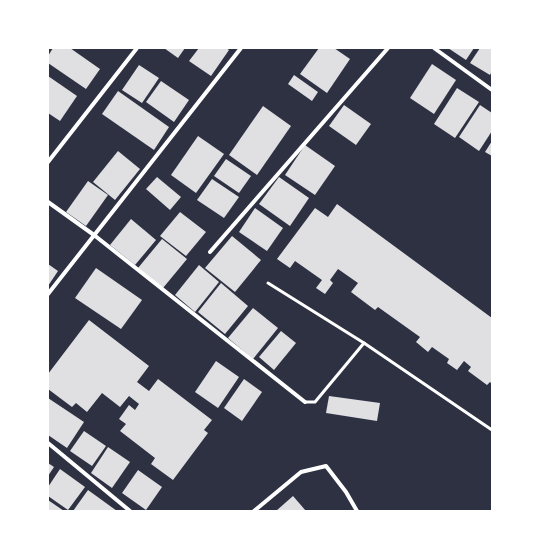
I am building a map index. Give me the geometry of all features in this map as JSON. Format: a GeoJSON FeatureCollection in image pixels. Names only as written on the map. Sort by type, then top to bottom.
{"type":"FeatureCollection","features":[{"type":"Feature","properties":{"kind":"street"},"geometry":{"type":"LineString","coordinates":[[48,162],[137,48]]}},
{"type":"Feature","properties":{"kind":"street"},"geometry":{"type":"LineString","coordinates":[[48,294],[241,48]]}},
{"type":"Feature","properties":{"kind":"street"},"geometry":{"type":"LineString","coordinates":[[210,252],[388,48]]}},
{"type":"Feature","properties":{"kind":"street"},"geometry":{"type":"LineString","coordinates":[[434,48],[492,90]]}},
{"type":"Feature","properties":{"kind":"street"},"geometry":{"type":"LineString","coordinates":[[48,202],[94,235],[306,402]]}},
{"type":"Feature","properties":{"kind":"street"},"geometry":{"type":"LineString","coordinates":[[48,443],[130,511]]}},
{"type":"Feature","properties":{"kind":"street"},"geometry":{"type":"LineString","coordinates":[[254,511],[301,472],[326,466],[346,492],[357,511]]}},
{"type":"Feature","properties":{"kind":"lane"},"geometry":{"type":"LineString","coordinates":[[268,283],[364,343],[492,430]]}},
{"type":"Feature","properties":{"kind":"lane"},"geometry":{"type":"LineString","coordinates":[[306,402],[315,402],[364,343]]}},
{"type":"Feature","properties":{"kind":"building"},"geometry":{"type":"Polygon","coordinates":[[[53,48],[70,48],[100,69],[86,89],[48,63],[48,56],[53,48]]]}},
{"type":"Feature","properties":{"kind":"building"},"geometry":{"type":"Polygon","coordinates":[[[164,48],[185,48],[178,58],[164,48]]]}},
{"type":"Feature","properties":{"kind":"building"},"geometry":{"type":"Polygon","coordinates":[[[199,48],[226,48],[229,50],[211,76],[189,61],[199,48]]]}},
{"type":"Feature","properties":{"kind":"building"},"geometry":{"type":"Polygon","coordinates":[[[319,48],[334,48],[350,59],[327,93],[300,74],[319,48]]]}},
{"type":"Feature","properties":{"kind":"building"},"geometry":{"type":"Polygon","coordinates":[[[448,48],[474,48],[466,60],[448,48]]]}},
{"type":"Feature","properties":{"kind":"building"},"geometry":{"type":"Polygon","coordinates":[[[480,48],[492,48],[492,71],[490,75],[470,63],[480,48]]]}},
{"type":"Feature","properties":{"kind":"building"},"geometry":{"type":"Polygon","coordinates":[[[432,64],[456,80],[434,114],[410,98],[432,64]]]}},
{"type":"Feature","properties":{"kind":"building"},"geometry":{"type":"Polygon","coordinates":[[[139,65],[159,78],[142,103],[122,90],[139,65]]]}},
{"type":"Feature","properties":{"kind":"building"},"geometry":{"type":"Polygon","coordinates":[[[294,75],[318,92],[312,101],[288,84],[294,75]]]}},
{"type":"Feature","properties":{"kind":"building"},"geometry":{"type":"Polygon","coordinates":[[[48,76],[77,96],[60,121],[48,113],[48,76]]]}},
{"type":"Feature","properties":{"kind":"building"},"geometry":{"type":"Polygon","coordinates":[[[161,81],[189,100],[174,122],[146,102],[161,81]]]}},
{"type":"Feature","properties":{"kind":"building"},"geometry":{"type":"Polygon","coordinates":[[[457,88],[479,102],[455,138],[434,124],[457,88]]]}},
{"type":"Feature","properties":{"kind":"building"},"geometry":{"type":"Polygon","coordinates":[[[118,91],[169,127],[154,150],[102,114],[118,91]]]}},
{"type":"Feature","properties":{"kind":"building"},"geometry":{"type":"Polygon","coordinates":[[[344,105],[371,124],[356,145],[329,126],[344,105]]]}},
{"type":"Feature","properties":{"kind":"building"},"geometry":{"type":"Polygon","coordinates":[[[480,105],[492,113],[492,131],[479,151],[459,137],[480,105]]]}},
{"type":"Feature","properties":{"kind":"building"},"geometry":{"type":"Polygon","coordinates":[[[263,106],[291,126],[257,175],[229,155],[263,106]]]}},
{"type":"Feature","properties":{"kind":"building"},"geometry":{"type":"Polygon","coordinates":[[[198,136],[224,154],[196,193],[171,175],[198,136]]]}},
{"type":"Feature","properties":{"kind":"building"},"geometry":{"type":"Polygon","coordinates":[[[492,141],[492,156],[485,152],[492,141]]]}},
{"type":"Feature","properties":{"kind":"building"},"geometry":{"type":"Polygon","coordinates":[[[305,145],[335,166],[315,195],[285,175],[305,145]]]}},
{"type":"Feature","properties":{"kind":"building"},"geometry":{"type":"Polygon","coordinates":[[[118,151],[140,169],[115,200],[93,182],[118,151]]]}},
{"type":"Feature","properties":{"kind":"building"},"geometry":{"type":"Polygon","coordinates":[[[226,159],[251,176],[239,193],[214,176],[226,159]]]}},
{"type":"Feature","properties":{"kind":"building"},"geometry":{"type":"Polygon","coordinates":[[[157,177],[181,197],[170,210],[146,189],[157,177]]]}},
{"type":"Feature","properties":{"kind":"building"},"geometry":{"type":"Polygon","coordinates":[[[279,177],[309,198],[290,226],[259,204],[279,177]]]}},
{"type":"Feature","properties":{"kind":"building"},"geometry":{"type":"Polygon","coordinates":[[[212,179],[239,197],[224,218],[197,200],[212,179]]]}},
{"type":"Feature","properties":{"kind":"building"},"geometry":{"type":"Polygon","coordinates":[[[88,181],[108,195],[86,226],[66,212],[88,181]]]}},
{"type":"Feature","properties":{"kind":"building"},"geometry":{"type":"Polygon","coordinates":[[[337,204],[492,318],[492,384],[490,382],[487,385],[468,371],[471,367],[464,361],[457,370],[447,363],[449,359],[432,347],[428,352],[416,342],[420,337],[378,307],[375,310],[351,292],[358,283],[338,269],[330,280],[333,283],[325,294],[316,288],[322,280],[295,261],[290,268],[277,259],[315,208],[328,217],[337,204]]]}},
{"type":"Feature","properties":{"kind":"building"},"geometry":{"type":"Polygon","coordinates":[[[255,208],[283,228],[267,251],[239,232],[255,208]]]}},
{"type":"Feature","properties":{"kind":"building"},"geometry":{"type":"Polygon","coordinates":[[[180,212],[206,232],[186,256],[160,236],[180,212]]]}},
{"type":"Feature","properties":{"kind":"building"},"geometry":{"type":"Polygon","coordinates":[[[131,219],[156,240],[135,265],[110,245],[131,219]]]}},
{"type":"Feature","properties":{"kind":"building"},"geometry":{"type":"Polygon","coordinates":[[[232,236],[261,260],[235,292],[205,268],[232,236]]]}},
{"type":"Feature","properties":{"kind":"building"},"geometry":{"type":"Polygon","coordinates":[[[162,239],[187,259],[163,288],[138,268],[162,239]]]}},
{"type":"Feature","properties":{"kind":"building"},"geometry":{"type":"Polygon","coordinates":[[[48,264],[58,271],[48,286],[48,264]]]}},
{"type":"Feature","properties":{"kind":"building"},"geometry":{"type":"Polygon","coordinates":[[[199,265],[219,282],[195,312],[175,295],[199,265]]]}},
{"type":"Feature","properties":{"kind":"building"},"geometry":{"type":"Polygon","coordinates":[[[96,268],[142,300],[121,329],[75,298],[96,268]]]}},
{"type":"Feature","properties":{"kind":"building"},"geometry":{"type":"Polygon","coordinates":[[[221,283],[248,306],[225,334],[198,312],[221,283]]]}},
{"type":"Feature","properties":{"kind":"building"},"geometry":{"type":"Polygon","coordinates":[[[253,308],[278,328],[253,359],[228,338],[253,308]]]}},
{"type":"Feature","properties":{"kind":"building"},"geometry":{"type":"Polygon","coordinates":[[[89,320],[149,366],[137,382],[149,391],[158,379],[212,420],[204,430],[208,433],[173,480],[151,464],[155,458],[120,431],[126,424],[119,419],[129,405],[135,410],[139,404],[129,396],[120,407],[102,393],[87,412],[76,403],[72,407],[48,389],[48,374],[89,320]]]}},
{"type":"Feature","properties":{"kind":"building"},"geometry":{"type":"Polygon","coordinates":[[[281,331],[296,343],[274,370],[259,357],[281,331]]]}},
{"type":"Feature","properties":{"kind":"building"},"geometry":{"type":"Polygon","coordinates":[[[216,361],[239,377],[218,408],[195,392],[216,361]]]}},
{"type":"Feature","properties":{"kind":"building"},"geometry":{"type":"Polygon","coordinates":[[[244,379],[262,392],[242,421],[224,408],[244,379]]]}},
{"type":"Feature","properties":{"kind":"building"},"geometry":{"type":"Polygon","coordinates":[[[329,396],[380,403],[377,421],[326,413],[329,396]]]}},
{"type":"Feature","properties":{"kind":"building"},"geometry":{"type":"Polygon","coordinates":[[[48,398],[84,422],[67,448],[48,435],[48,398]]]}},
{"type":"Feature","properties":{"kind":"building"},"geometry":{"type":"Polygon","coordinates":[[[84,431],[106,446],[92,466],[70,451],[84,431]]]}},
{"type":"Feature","properties":{"kind":"building"},"geometry":{"type":"Polygon","coordinates":[[[108,447],[130,462],[112,488],[91,473],[108,447]]]}},
{"type":"Feature","properties":{"kind":"building"},"geometry":{"type":"Polygon","coordinates":[[[48,463],[54,467],[48,476],[48,463]]]}},
{"type":"Feature","properties":{"kind":"building"},"geometry":{"type":"Polygon","coordinates":[[[60,469],[85,487],[68,510],[48,496],[48,487],[60,469]]]}},
{"type":"Feature","properties":{"kind":"building"},"geometry":{"type":"Polygon","coordinates":[[[138,470],[162,487],[146,510],[122,493],[138,470]]]}},
{"type":"Feature","properties":{"kind":"building"},"geometry":{"type":"Polygon","coordinates":[[[88,490],[117,511],[73,511],[88,490]]]}},
{"type":"Feature","properties":{"kind":"building"},"geometry":{"type":"Polygon","coordinates":[[[293,496],[306,511],[276,511],[293,496]]]}},
{"type":"Feature","properties":{"kind":"building"},"geometry":{"type":"Polygon","coordinates":[[[48,500],[64,511],[48,511],[48,500]]]}}]}
